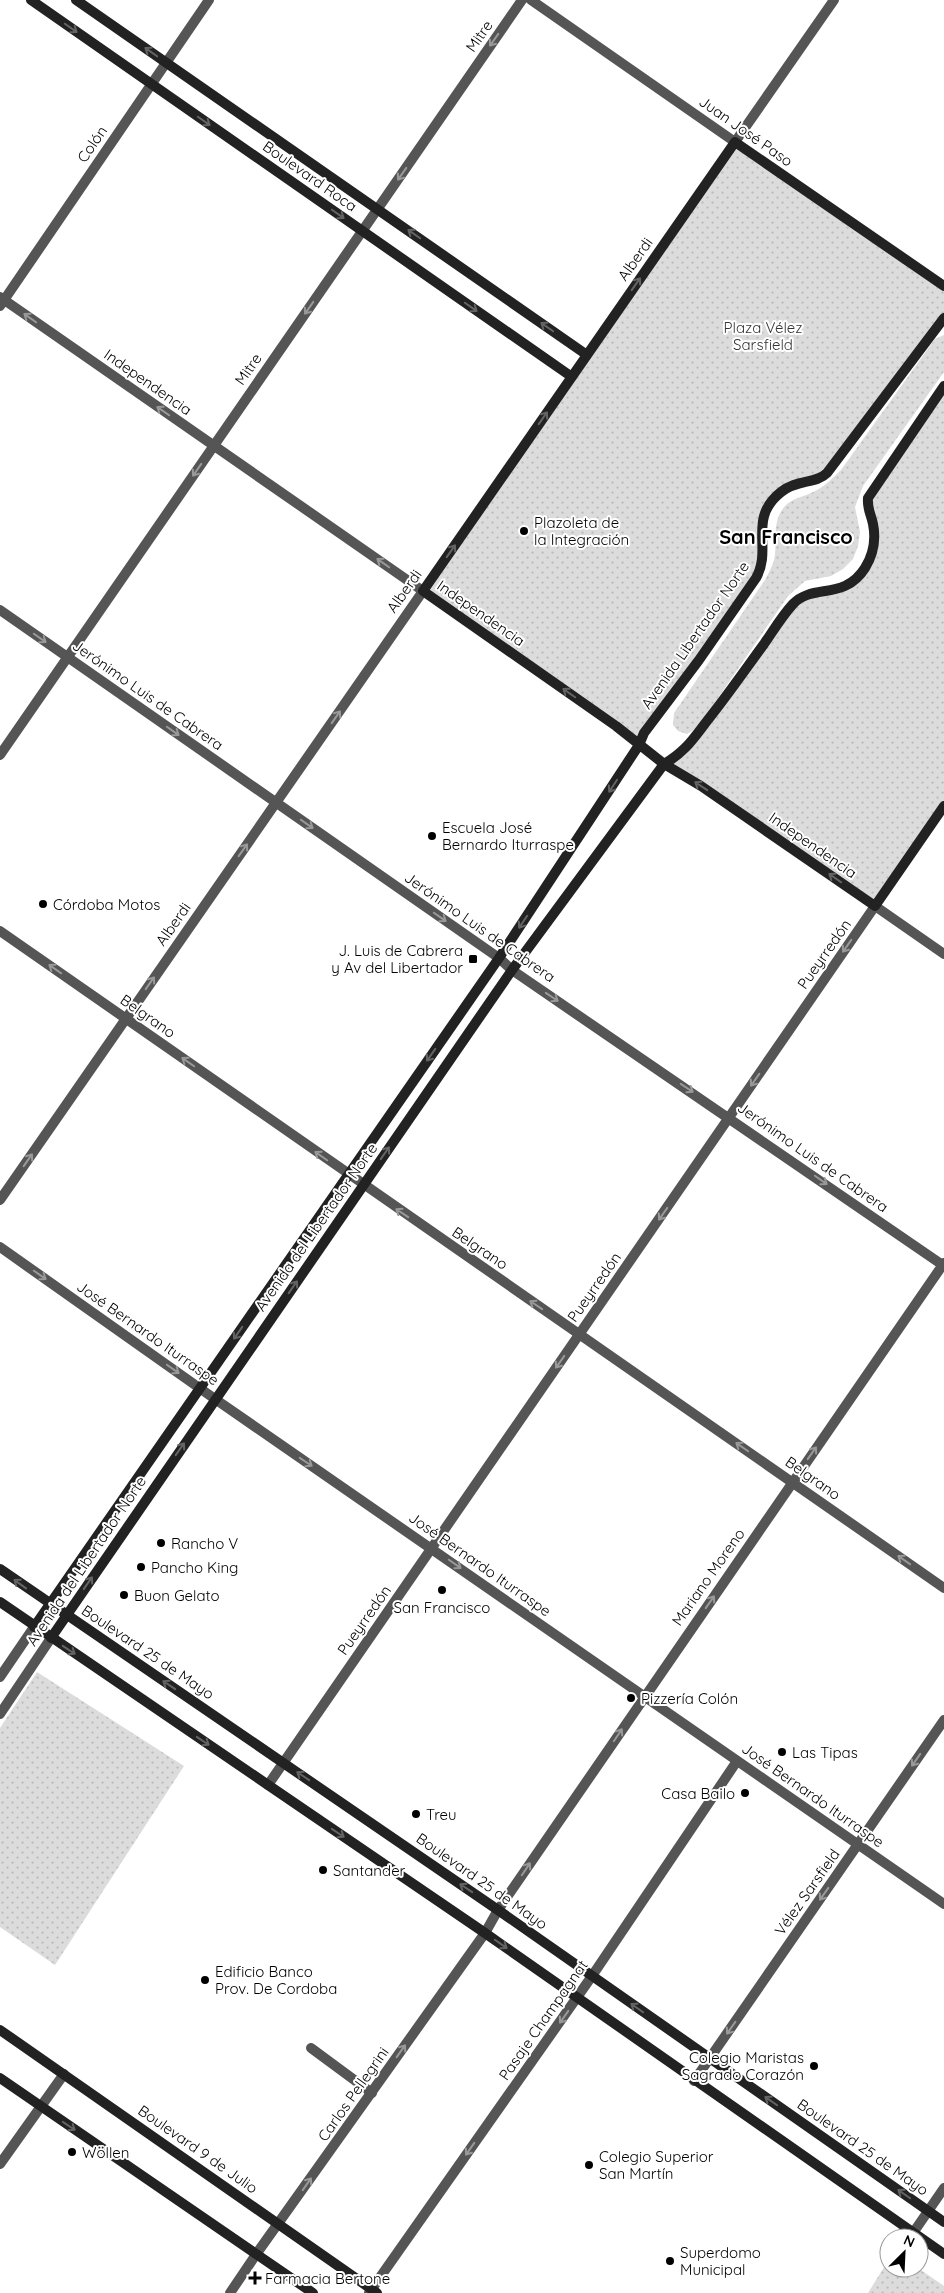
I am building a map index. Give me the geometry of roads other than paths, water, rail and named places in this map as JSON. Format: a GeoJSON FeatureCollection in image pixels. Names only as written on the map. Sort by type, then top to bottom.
{"type":"FeatureCollection","features":[{"type":"Feature","properties":{"kind":"main road","name":"Boulevard Roca"},"geometry":{"type":"LineString","coordinates":[[31,0],[572,377]]}},
{"type":"Feature","properties":{"kind":"main road","name":"Boulevard Roca"},"geometry":{"type":"LineString","coordinates":[[76,0],[587,355]]}},
{"type":"Feature","properties":{"kind":"main road","name":"Juan José Paso"},"geometry":{"type":"LineString","coordinates":[[735,142],[944,286]]}},
{"type":"Feature","properties":{"kind":"main road","name":"Alberdi"},"geometry":{"type":"LineString","coordinates":[[423,591],[735,142]]}},
{"type":"Feature","properties":{"kind":"main road","name":"Avenida Libertador Norte"},"geometry":{"type":"LineString","coordinates":[[639,745],[644,733],[699,660],[762,566],[760,535],[762,520],[768,508],[780,492],[792,484],[821,479],[827,474],[944,318]]}},
{"type":"Feature","properties":{"kind":"main road"},"geometry":{"type":"LineString","coordinates":[[664,764],[681,754],[734,686],[793,604],[811,592],[824,593],[842,588],[855,580],[864,569],[872,555],[875,540],[873,523],[867,507],[868,498],[944,386]]}},
{"type":"Feature","properties":{"kind":"main road","name":"Independencia"},"geometry":{"type":"LineString","coordinates":[[423,591],[616,726],[664,764],[701,786],[875,906]]}},
{"type":"Feature","properties":{"kind":"main road","name":"Avenida del Libertador Norte"},"geometry":{"type":"LineString","coordinates":[[34,1627],[499,958],[639,745]]}},
{"type":"Feature","properties":{"kind":"main road","name":"Avenida del Libertador Norte"},"geometry":{"type":"LineString","coordinates":[[50,1638],[512,970],[664,764]]}},
{"type":"Feature","properties":{"kind":"main road","name":"Pueyrredón"},"geometry":{"type":"LineString","coordinates":[[875,906],[944,806]]}},
{"type":"Feature","properties":{"kind":"main road","name":"Boulevard 25 de Mayo"},"geometry":{"type":"LineString","coordinates":[[0,1569],[498,1910],[944,2222]]}},
{"type":"Feature","properties":{"kind":"main road"},"geometry":{"type":"LineString","coordinates":[[0,1602],[50,1638],[486,1933],[694,2081],[906,2228]]}},
{"type":"Feature","properties":{"kind":"main road","name":"Boulevard 9 de Julio"},"geometry":{"type":"LineString","coordinates":[[0,2030],[279,2224],[372,2292]]}},
{"type":"Feature","properties":{"kind":"main road"},"geometry":{"type":"LineString","coordinates":[[0,2078],[313,2293]]}},
{"type":"Feature","properties":{"kind":"main road"},"geometry":{"type":"LineString","coordinates":[[929,2244],[944,2254]]}},
{"type":"Feature","properties":{"kind":"street","name":"Colón"},"geometry":{"type":"LineString","coordinates":[[1,301],[209,0]]}},
{"type":"Feature","properties":{"kind":"street","name":"Mitre"},"geometry":{"type":"LineString","coordinates":[[0,755],[522,0]]}},
{"type":"Feature","properties":{"kind":"street","name":"Juan José Paso"},"geometry":{"type":"LineString","coordinates":[[531,0],[735,142]]}},
{"type":"Feature","properties":{"kind":"street","name":"Alberdi"},"geometry":{"type":"LineString","coordinates":[[735,142],[834,0]]}},
{"type":"Feature","properties":{"kind":"street","name":"Independencia"},"geometry":{"type":"LineString","coordinates":[[1,301],[423,591]]}},
{"type":"Feature","properties":{"kind":"street","name":"Alberdi"},"geometry":{"type":"LineString","coordinates":[[0,1200],[423,591]]}},
{"type":"Feature","properties":{"kind":"street","name":"Jerónimo Luis de Cabrera"},"geometry":{"type":"LineString","coordinates":[[0,610],[499,958],[512,970],[944,1264]]}},
{"type":"Feature","properties":{"kind":"street","name":"Independencia"},"geometry":{"type":"LineString","coordinates":[[875,906],[944,954]]}},
{"type":"Feature","properties":{"kind":"street","name":"Pueyrredón"},"geometry":{"type":"LineString","coordinates":[[268,1785],[875,906]]}},
{"type":"Feature","properties":{"kind":"street","name":"Belgrano"},"geometry":{"type":"LineString","coordinates":[[0,931],[363,1186],[944,1588]]}},
{"type":"Feature","properties":{"kind":"street","name":"José Bernardo Iturraspe"},"geometry":{"type":"LineString","coordinates":[[0,1248],[944,1904]]}},
{"type":"Feature","properties":{"kind":"street","name":"Mariano Moreno"},"geometry":{"type":"LineString","coordinates":[[498,1910],[944,1264]]}},
{"type":"Feature","properties":{"kind":"street","name":"Avenida del Libertador Norte"},"geometry":{"type":"LineString","coordinates":[[0,1677],[34,1627]]}},
{"type":"Feature","properties":{"kind":"street","name":"Avenida del Libertador Norte"},"geometry":{"type":"LineString","coordinates":[[0,1714],[50,1638]]}},
{"type":"Feature","properties":{"kind":"street","name":"Vélez Sarsfield"},"geometry":{"type":"LineString","coordinates":[[694,2081],[944,1720]]}},
{"type":"Feature","properties":{"kind":"street","name":"Pasaje Champagnat"},"geometry":{"type":"LineString","coordinates":[[372,2292],[578,1998],[737,1761]]}},
{"type":"Feature","properties":{"kind":"street","name":"Carlos Pellegrini"},"geometry":{"type":"LineString","coordinates":[[230,2293],[486,1933],[498,1910]]}},
{"type":"Feature","properties":{"kind":"street"},"geometry":{"type":"LineString","coordinates":[[311,2048],[372,2093]]}},
{"type":"Feature","properties":{"kind":"street"},"geometry":{"type":"LineString","coordinates":[[0,2164],[64,2074]]}},
{"type":"Feature","properties":{"kind":"street"},"geometry":{"type":"LineString","coordinates":[[916,2228],[944,2188]]}},
{"type":"Feature","properties":{"kind":"place","name":"Plazoleta de la Integración"},"geometry":{"type":"Point","coordinates":[524,531]}},
{"type":"Feature","properties":{"kind":"place","name":"Escuela José Bernardo Iturraspe"},"geometry":{"type":"Point","coordinates":[432,836]}},
{"type":"Feature","properties":{"kind":"place","name":"Córdoba Motos"},"geometry":{"type":"Point","coordinates":[43,904]}},
{"type":"Feature","properties":{"kind":"place","name":"J. Luis de Cabrera y Av del Libertador"},"geometry":{"type":"Point","coordinates":[473,959]}},
{"type":"Feature","properties":{"kind":"place","name":"Rancho V"},"geometry":{"type":"Point","coordinates":[161,1543]}},
{"type":"Feature","properties":{"kind":"place","name":"Pancho King"},"geometry":{"type":"Point","coordinates":[141,1567]}},
{"type":"Feature","properties":{"kind":"place","name":"San Francisco"},"geometry":{"type":"Point","coordinates":[442,1590]}},
{"type":"Feature","properties":{"kind":"place","name":"Buon Gelato"},"geometry":{"type":"Point","coordinates":[124,1595]}},
{"type":"Feature","properties":{"kind":"place","name":"Pizzería Colón"},"geometry":{"type":"Point","coordinates":[631,1698]}},
{"type":"Feature","properties":{"kind":"place","name":"Las Tipas"},"geometry":{"type":"Point","coordinates":[782,1752]}},
{"type":"Feature","properties":{"kind":"place","name":"Casa Bailo"},"geometry":{"type":"Point","coordinates":[745,1793]}},
{"type":"Feature","properties":{"kind":"place","name":"Treu"},"geometry":{"type":"Point","coordinates":[416,1814]}},
{"type":"Feature","properties":{"kind":"place","name":"Santander"},"geometry":{"type":"Point","coordinates":[323,1870]}},
{"type":"Feature","properties":{"kind":"place","name":"Edificio Banco Prov. De Cordoba"},"geometry":{"type":"Point","coordinates":[205,1980]}},
{"type":"Feature","properties":{"kind":"place","name":"Colegio Maristas Sagrado Corazón"},"geometry":{"type":"Point","coordinates":[814,2066]}},
{"type":"Feature","properties":{"kind":"place","name":"Wöllen"},"geometry":{"type":"Point","coordinates":[72,2152]}},
{"type":"Feature","properties":{"kind":"place","name":"Colegio Superior San Martín"},"geometry":{"type":"Point","coordinates":[589,2165]}},
{"type":"Feature","properties":{"kind":"place","name":"Superdomo Municipal"},"geometry":{"type":"Point","coordinates":[670,2261]}},
{"type":"Feature","properties":{"kind":"place","name":"Farmacia Bertone"},"geometry":{"type":"Point","coordinates":[255,2278]}},
{"type":"Feature","properties":{"kind":"district","name":"San Francisco"},"geometry":{"type":"Point","coordinates":[786,536]}},
{"type":"Feature","properties":{"kind":"park label","name":"Plaza Vélez Sarsfield"},"geometry":{"type":"Point","coordinates":[763,336]}}]}
